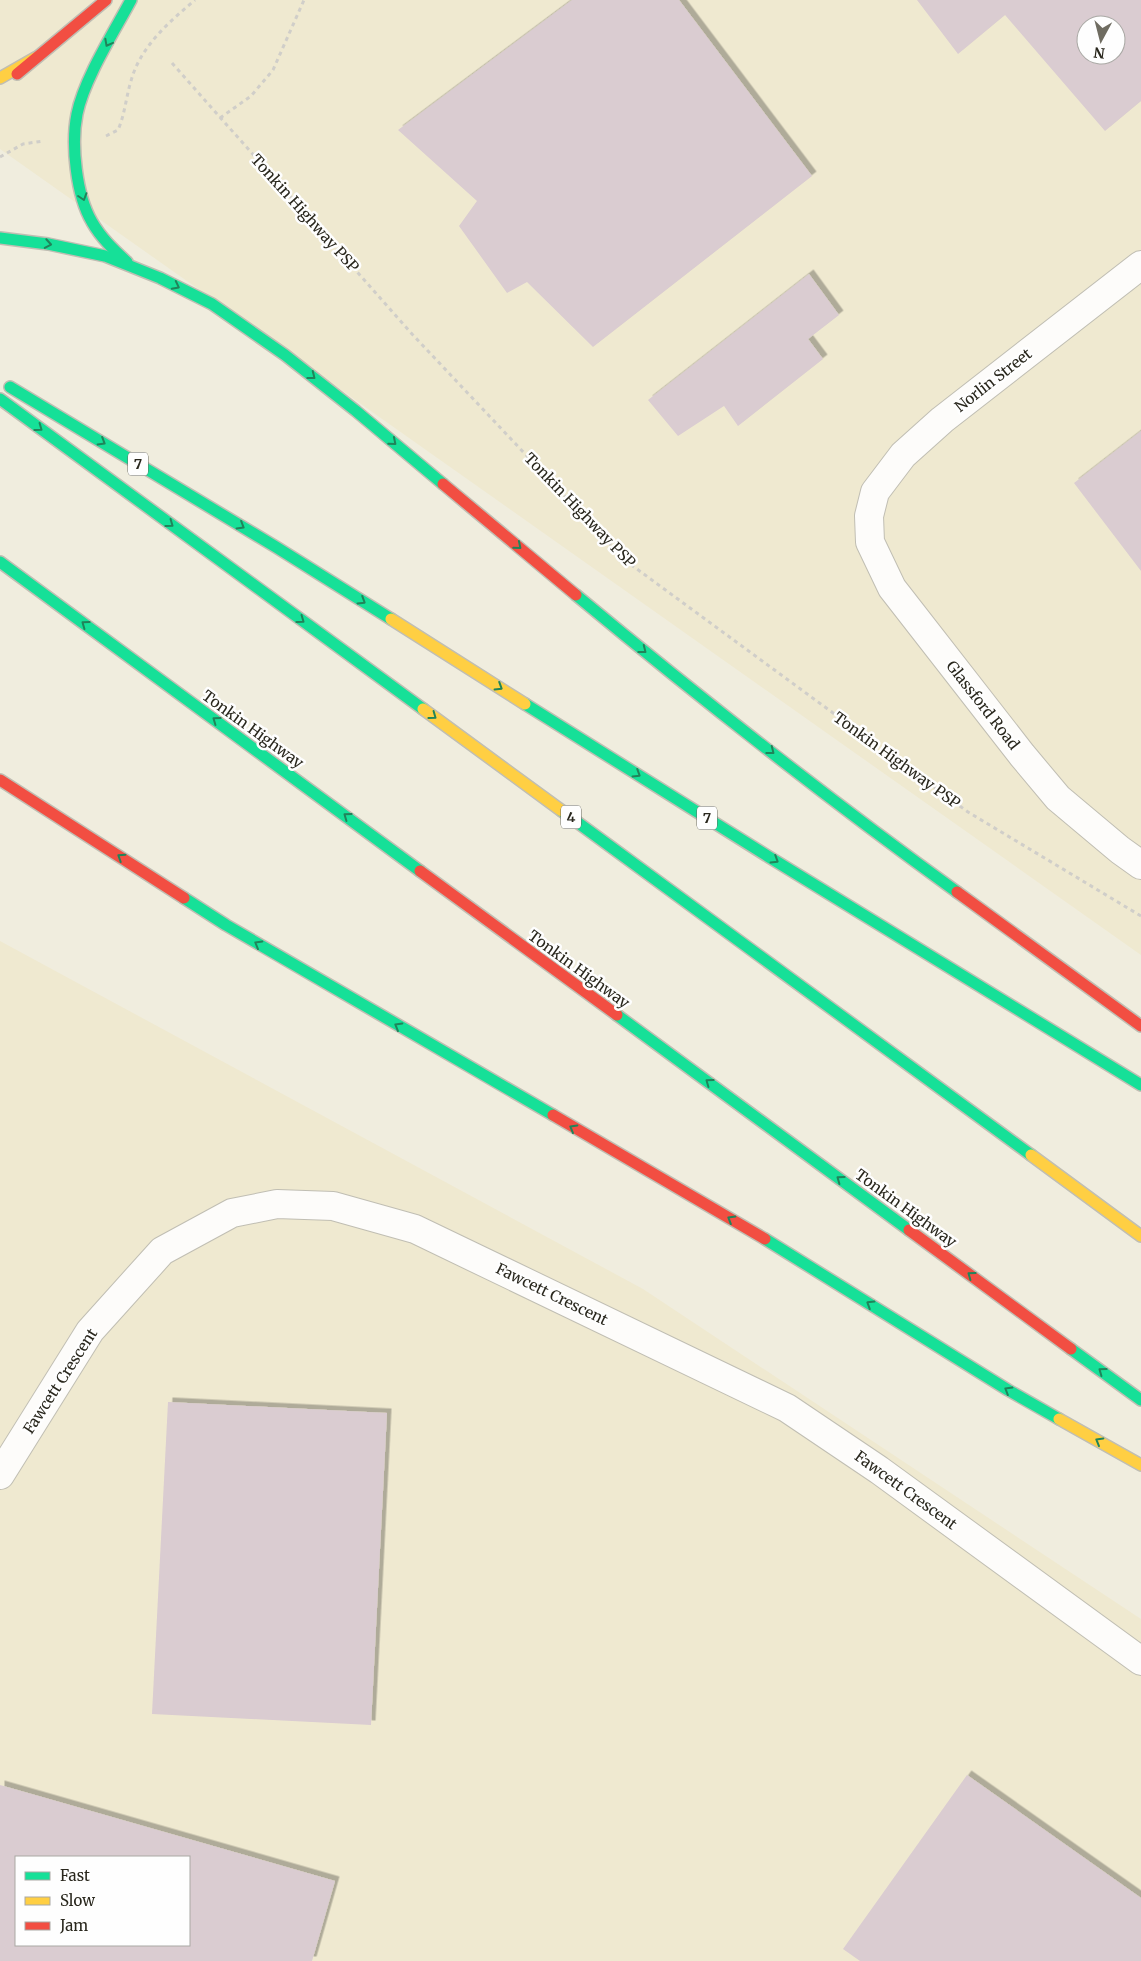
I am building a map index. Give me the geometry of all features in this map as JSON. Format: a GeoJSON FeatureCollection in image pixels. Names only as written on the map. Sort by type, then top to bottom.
{"type":"FeatureCollection","features":[{"type":"Feature","properties":{"kind":"main road"},"geometry":{"type":"LineString","coordinates":[[0,90],[35,58],[106,0]]}},
{"type":"Feature","properties":{"kind":"main road"},"geometry":{"type":"LineString","coordinates":[[131,0],[86,86],[77,113],[74,139],[78,182],[91,221],[108,246],[132,267]]}},
{"type":"Feature","properties":{"kind":"main road"},"geometry":{"type":"LineString","coordinates":[[0,78],[35,58]]}},
{"type":"Feature","properties":{"kind":"main road"},"geometry":{"type":"LineString","coordinates":[[0,238],[48,244],[105,256],[160,278],[212,304],[285,355],[356,411],[629,639],[859,820],[1141,1026]]}},
{"type":"Feature","properties":{"kind":"main road","name":"7"},"geometry":{"type":"LineString","coordinates":[[0,381],[276,547],[769,857],[1141,1084]]}},
{"type":"Feature","properties":{"kind":"main road","name":"4"},"geometry":{"type":"LineString","coordinates":[[0,399],[1141,1236]]}},
{"type":"Feature","properties":{"kind":"main road","name":"Tonkin Highway"},"geometry":{"type":"LineString","coordinates":[[0,562],[1141,1400]]}},
{"type":"Feature","properties":{"kind":"main road"},"geometry":{"type":"LineString","coordinates":[[0,780],[226,925],[727,1216],[1008,1390],[1141,1465]]}},
{"type":"Feature","properties":{"kind":"street","name":"Norlin Street"},"geometry":{"type":"LineString","coordinates":[[869,516],[875,492],[903,455],[942,420],[1141,265]]}},
{"type":"Feature","properties":{"kind":"street","name":"Glassford Road"},"geometry":{"type":"LineString","coordinates":[[869,516],[870,542],[892,588],[1022,755],[1058,798],[1141,865]]}},
{"type":"Feature","properties":{"kind":"street","name":"Fawcett Crescent"},"geometry":{"type":"LineString","coordinates":[[0,1475],[90,1331],[162,1251],[232,1213],[277,1204],[333,1206],[415,1229],[682,1356],[786,1408],[879,1470],[1141,1661]]}},
{"type":"Feature","properties":{"kind":"path"},"geometry":{"type":"LineString","coordinates":[[105,137],[118,130],[124,116],[131,80],[143,52],[178,14],[195,0]]}},
{"type":"Feature","properties":{"kind":"path"},"geometry":{"type":"LineString","coordinates":[[220,118],[251,96],[273,70],[304,0]]}},
{"type":"Feature","properties":{"kind":"path","name":"Tonkin Highway PSP"},"geometry":{"type":"LineString","coordinates":[[172,63],[412,334],[626,561],[968,812],[1141,916]]}},
{"type":"Feature","properties":{"kind":"path"},"geometry":{"type":"LineString","coordinates":[[0,157],[23,144],[44,141]]}},
{"type":"Feature","properties":{"kind":"shaded area"},"geometry":{"type":"Polygon","coordinates":[[[0,0],[1141,0],[1141,955],[0,149],[0,0]]]}},
{"type":"Feature","properties":{"kind":"shaded area"},"geometry":{"type":"Polygon","coordinates":[[[0,941],[643,1289],[1141,1619],[1141,1961],[0,1961],[0,941]]]}},
{"type":"Feature","properties":{"kind":"building"},"geometry":{"type":"Polygon","coordinates":[[[572,0],[679,0],[812,176],[593,347],[527,282],[507,293],[459,226],[477,201],[398,130],[572,0]]]}},
{"type":"Feature","properties":{"kind":"building"},"geometry":{"type":"Polygon","coordinates":[[[917,0],[1141,0],[1141,101],[1105,131],[1005,15],[958,54],[917,0]]]}},
{"type":"Feature","properties":{"kind":"building"},"geometry":{"type":"Polygon","coordinates":[[[809,274],[839,315],[808,339],[823,359],[738,426],[724,406],[678,436],[648,400],[809,274]]]}},
{"type":"Feature","properties":{"kind":"building"},"geometry":{"type":"Polygon","coordinates":[[[1141,431],[1141,571],[1074,483],[1141,431]]]}},
{"type":"Feature","properties":{"kind":"building"},"geometry":{"type":"Polygon","coordinates":[[[168,1402],[387,1413],[371,1725],[152,1714],[168,1402]]]}},
{"type":"Feature","properties":{"kind":"building"},"geometry":{"type":"Polygon","coordinates":[[[967,1775],[1141,1898],[1141,1961],[860,1961],[843,1949],[967,1775]]]}},
{"type":"Feature","properties":{"kind":"building"},"geometry":{"type":"Polygon","coordinates":[[[0,1785],[335,1881],[312,1961],[0,1961],[0,1785]]]}},
{"type":"Feature","properties":{"kind":"traffic: fast"},"geometry":{"type":"LineString","coordinates":[[127,262],[99,233],[82,198],[76,169],[75,126],[86,86],[100,56],[131,0]]}},
{"type":"Feature","properties":{"kind":"traffic: fast"},"geometry":{"type":"LineString","coordinates":[[0,238],[48,244],[105,256],[160,278],[212,304],[285,355],[356,411],[443,484]]}},
{"type":"Feature","properties":{"kind":"traffic: fast"},"geometry":{"type":"LineString","coordinates":[[10,387],[276,547],[391,619]]}},
{"type":"Feature","properties":{"kind":"traffic: fast"},"geometry":{"type":"LineString","coordinates":[[0,399],[423,709]]}},
{"type":"Feature","properties":{"kind":"traffic: fast"},"geometry":{"type":"LineString","coordinates":[[0,562],[420,871]]}},
{"type":"Feature","properties":{"kind":"traffic: fast"},"geometry":{"type":"LineString","coordinates":[[576,595],[764,747],[957,892]]}},
{"type":"Feature","properties":{"kind":"traffic: fast"},"geometry":{"type":"LineString","coordinates":[[525,704],[769,857],[1141,1085]]}},
{"type":"Feature","properties":{"kind":"traffic: fast"},"geometry":{"type":"LineString","coordinates":[[562,811],[1031,1155]]}},
{"type":"Feature","properties":{"kind":"traffic: fast"},"geometry":{"type":"LineString","coordinates":[[184,898],[226,925],[553,1115]]}},
{"type":"Feature","properties":{"kind":"traffic: fast"},"geometry":{"type":"LineString","coordinates":[[617,1015],[909,1230]]}},
{"type":"Feature","properties":{"kind":"traffic: fast"},"geometry":{"type":"LineString","coordinates":[[765,1239],[1008,1390],[1059,1419]]}},
{"type":"Feature","properties":{"kind":"traffic: fast"},"geometry":{"type":"LineString","coordinates":[[1071,1349],[1141,1400]]}},
{"type":"Feature","properties":{"kind":"traffic: slow"},"geometry":{"type":"LineString","coordinates":[[0,78],[35,58]]}},
{"type":"Feature","properties":{"kind":"traffic: slow"},"geometry":{"type":"LineString","coordinates":[[391,619],[525,704]]}},
{"type":"Feature","properties":{"kind":"traffic: slow"},"geometry":{"type":"LineString","coordinates":[[423,709],[562,811]]}},
{"type":"Feature","properties":{"kind":"traffic: slow"},"geometry":{"type":"LineString","coordinates":[[1031,1155],[1141,1236]]}},
{"type":"Feature","properties":{"kind":"traffic: slow"},"geometry":{"type":"LineString","coordinates":[[1059,1419],[1141,1465]]}},
{"type":"Feature","properties":{"kind":"traffic: jam"},"geometry":{"type":"LineString","coordinates":[[17,74],[106,0]]}},
{"type":"Feature","properties":{"kind":"traffic: jam"},"geometry":{"type":"LineString","coordinates":[[443,484],[576,595]]}},
{"type":"Feature","properties":{"kind":"traffic: jam"},"geometry":{"type":"LineString","coordinates":[[0,780],[184,898]]}},
{"type":"Feature","properties":{"kind":"traffic: jam"},"geometry":{"type":"LineString","coordinates":[[420,871],[617,1015]]}},
{"type":"Feature","properties":{"kind":"traffic: jam"},"geometry":{"type":"LineString","coordinates":[[957,892],[1141,1026]]}},
{"type":"Feature","properties":{"kind":"traffic: jam"},"geometry":{"type":"LineString","coordinates":[[553,1115],[765,1239]]}},
{"type":"Feature","properties":{"kind":"traffic: jam"},"geometry":{"type":"LineString","coordinates":[[909,1230],[1071,1349]]}}]}
